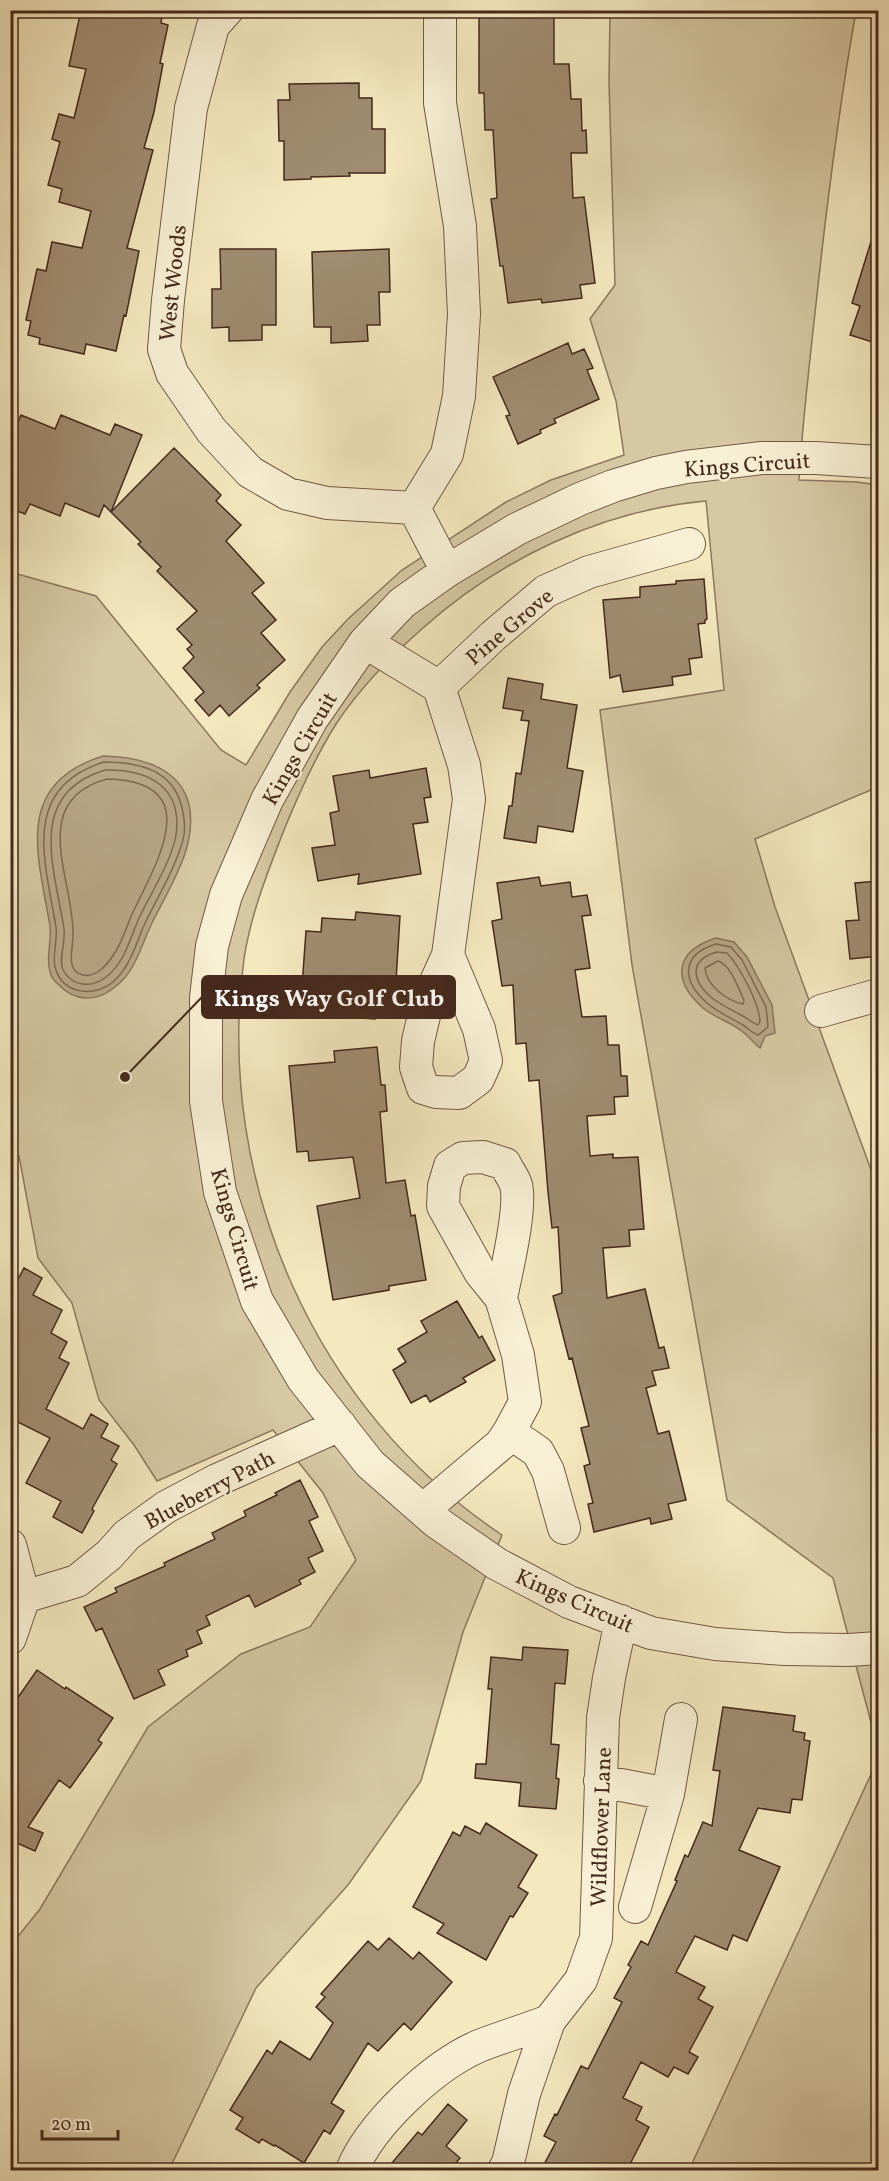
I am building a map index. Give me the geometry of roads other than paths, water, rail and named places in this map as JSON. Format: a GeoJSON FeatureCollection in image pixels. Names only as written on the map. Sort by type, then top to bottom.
{"type":"FeatureCollection","features":[{"type":"Feature","properties":{"kind":"street","name":"West Woods"},"geometry":{"type":"LineString","coordinates":[[227,10],[213,26],[191,108],[164,349],[172,372],[211,430],[250,472],[288,494],[327,503],[414,508]]}},
{"type":"Feature","properties":{"kind":"street"},"geometry":{"type":"LineString","coordinates":[[441,10],[440,103],[460,226],[464,314],[459,396],[447,454],[414,508],[447,571]]}},
{"type":"Feature","properties":{"kind":"street","name":"Kings Circuit"},"geometry":{"type":"LineString","coordinates":[[879,462],[816,458],[762,458],[686,467],[613,486],[517,529],[447,571],[402,603],[365,642],[312,719],[267,800],[226,895],[212,946],[206,998],[206,1101],[220,1192],[257,1301],[303,1379],[370,1464],[423,1510],[497,1564],[569,1602],[651,1633],[715,1644],[785,1649],[879,1648]]}},
{"type":"Feature","properties":{"kind":"street","name":"Pine Grove"},"geometry":{"type":"LineString","coordinates":[[439,687],[493,636],[546,591],[589,572],[689,544]]}},
{"type":"Feature","properties":{"kind":"street"},"geometry":{"type":"LineString","coordinates":[[365,642],[439,687],[464,765],[469,799],[448,955]]}},
{"type":"Feature","properties":{"kind":"street"},"geometry":{"type":"LineString","coordinates":[[821,1011],[879,995]]}},
{"type":"Feature","properties":{"kind":"street"},"geometry":{"type":"LineString","coordinates":[[423,1510],[501,1444],[525,1402],[518,1355],[501,1298]]}},
{"type":"Feature","properties":{"kind":"street","name":"Blueberry Path"},"geometry":{"type":"LineString","coordinates":[[24,1597],[77,1581],[109,1556],[127,1534],[166,1507],[217,1480],[340,1425]]}},
{"type":"Feature","properties":{"kind":"street"},"geometry":{"type":"LineString","coordinates":[[509,1432],[538,1452],[548,1471],[564,1528]]}},
{"type":"Feature","properties":{"kind":"street"},"geometry":{"type":"LineString","coordinates":[[10,1545],[24,1597],[10,1638]]}},
{"type":"Feature","properties":{"kind":"street","name":"Wildflower Lane"},"geometry":{"type":"LineString","coordinates":[[504,2170],[508,2163],[524,2094],[549,2021],[581,1980],[596,1938],[603,1718],[621,1622]]}},
{"type":"Feature","properties":{"kind":"street"},"geometry":{"type":"LineString","coordinates":[[635,1906],[668,1794],[681,1719]]}},
{"type":"Feature","properties":{"kind":"street"},"geometry":{"type":"LineString","coordinates":[[600,1781],[668,1794]]}},
{"type":"Feature","properties":{"kind":"street"},"geometry":{"type":"LineString","coordinates":[[352,2170],[359,2154],[394,2109],[432,2075],[477,2047],[549,2021]]}},
{"type":"Feature","properties":{"kind":"water"},"geometry":{"type":"Polygon","coordinates":[[[103,756],[140,761],[170,774],[188,800],[191,817],[187,848],[134,965],[129,973],[108,992],[86,998],[65,991],[53,979],[49,969],[50,926],[38,848],[38,825],[44,803],[55,784],[74,768],[103,756]]]}},
{"type":"Feature","properties":{"kind":"water"},"geometry":{"type":"Polygon","coordinates":[[[716,938],[734,942],[747,957],[772,1005],[775,1033],[765,1036],[760,1048],[738,1029],[703,1008],[686,987],[682,977],[685,958],[692,950],[716,938]]]}},
{"type":"Feature","properties":{"kind":"place","name":"Kings Way Golf Club"},"geometry":{"type":"Point","coordinates":[125,1077]}}]}
